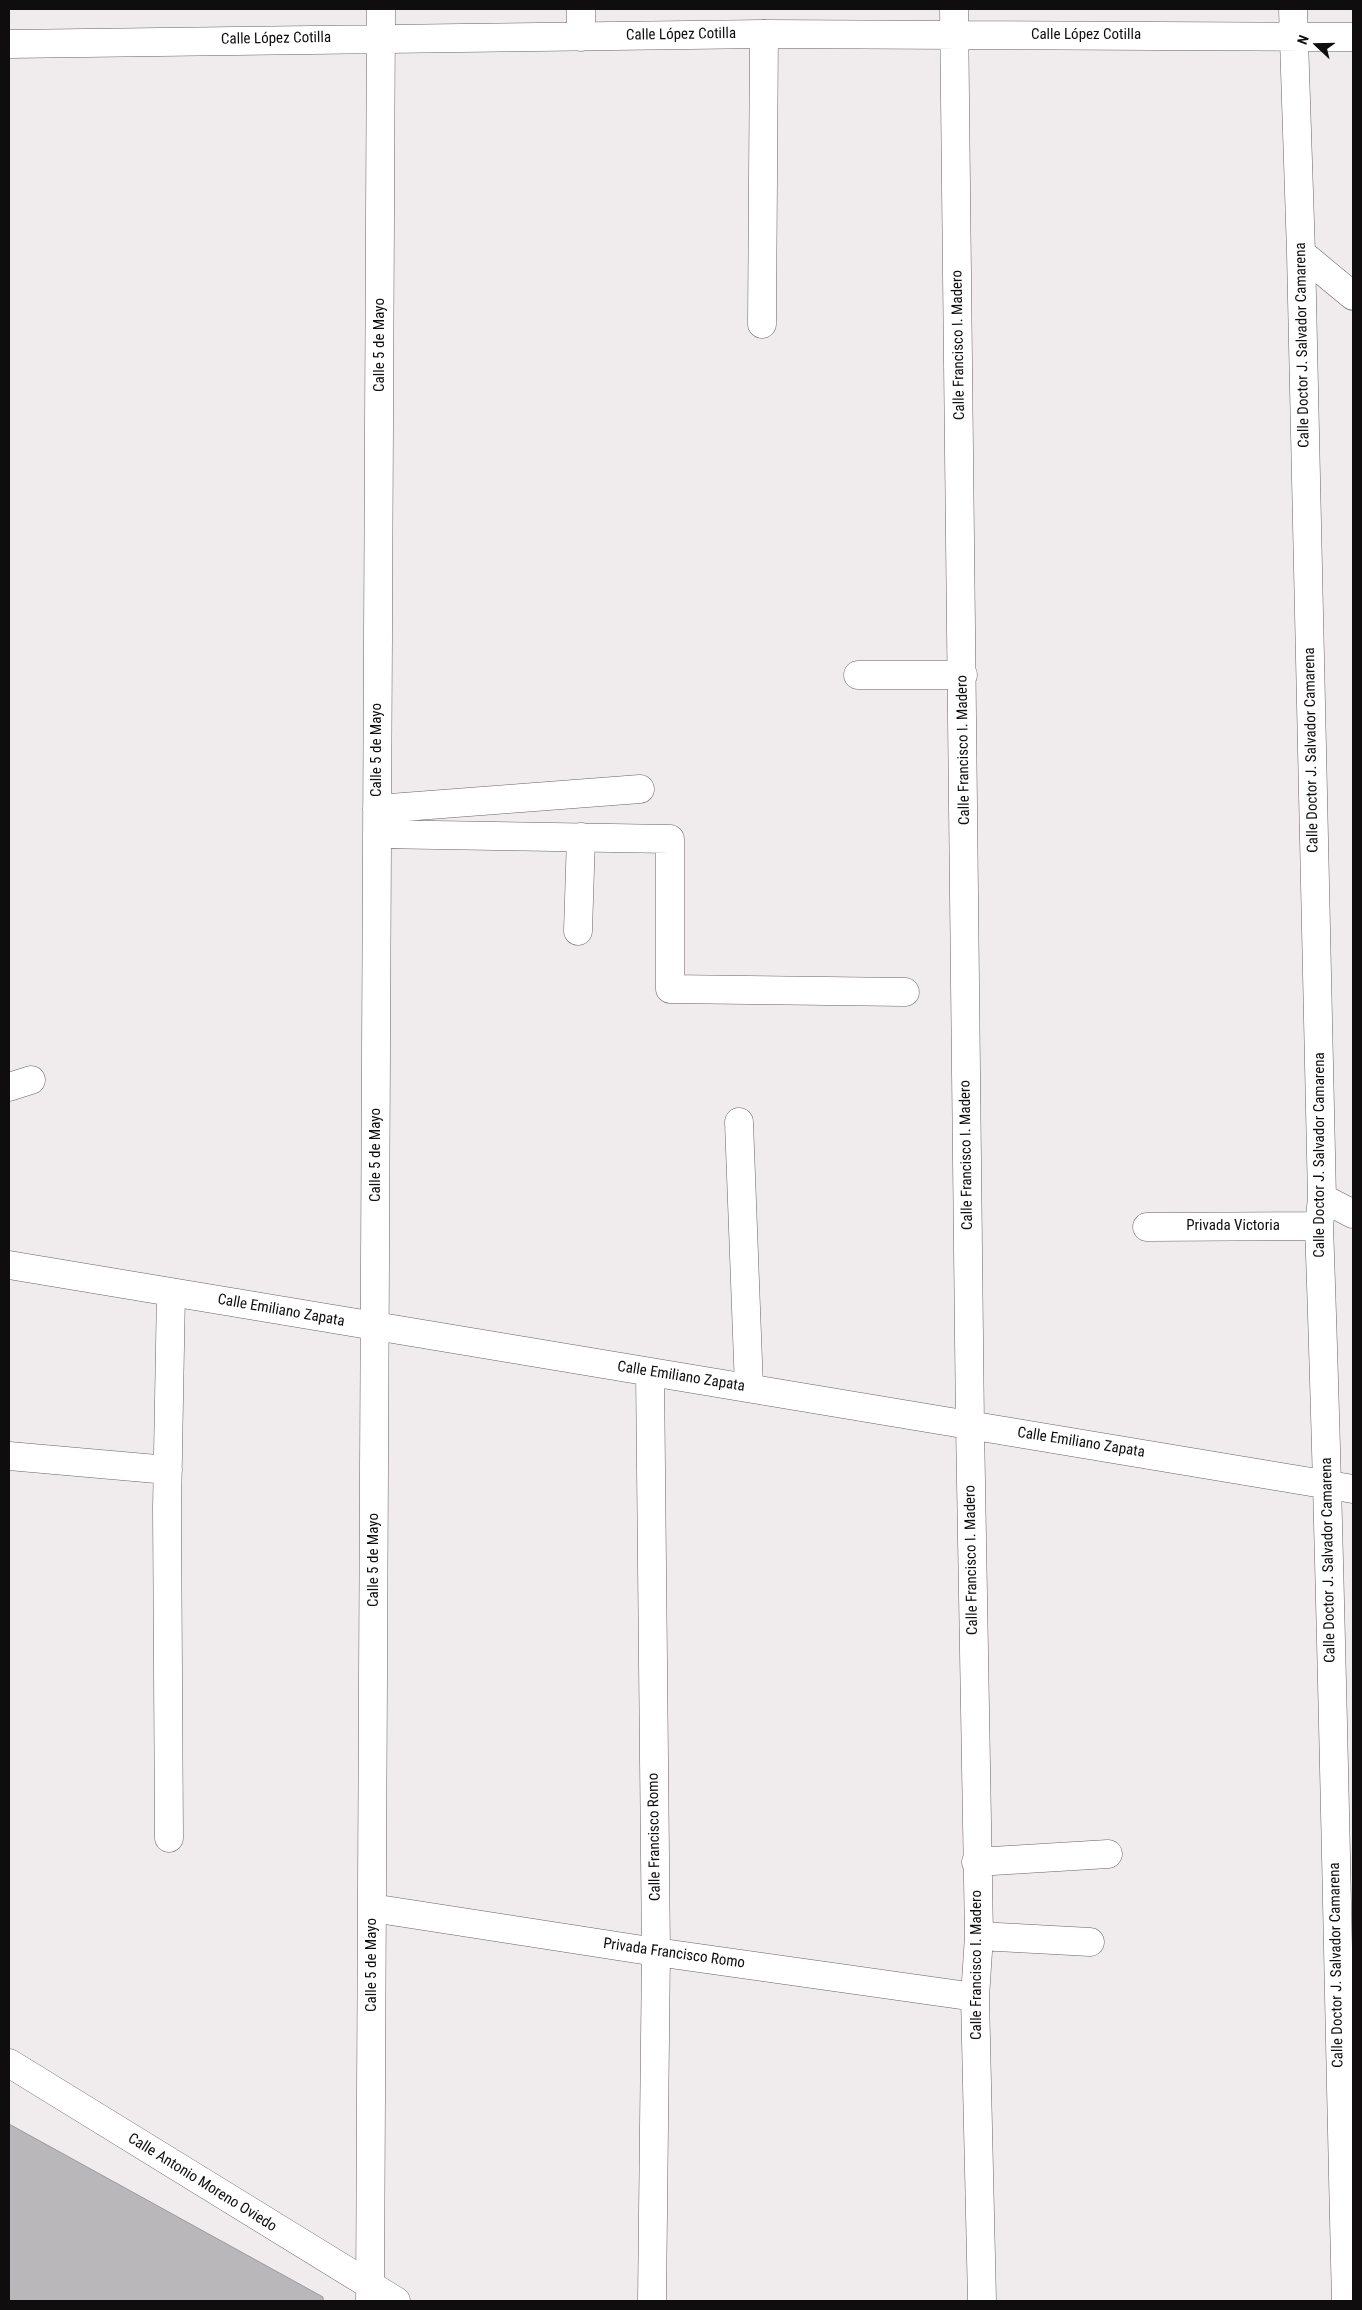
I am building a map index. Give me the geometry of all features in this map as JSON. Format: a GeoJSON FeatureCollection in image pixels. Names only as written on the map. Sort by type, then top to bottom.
{"type":"FeatureCollection","features":[{"type":"Feature","properties":{"kind":"street","name":"Calle 5 de Mayo"},"geometry":{"type":"LineString","coordinates":[[370,2294],[382,9]]}},
{"type":"Feature","properties":{"kind":"street"},"geometry":{"type":"LineString","coordinates":[[581,9],[581,37]]}},
{"type":"Feature","properties":{"kind":"street","name":"Calle Doctor J. Salvador Camarena"},"geometry":{"type":"LineString","coordinates":[[1293,9],[1301,253],[1322,1198],[1319,1226],[1341,1487],[1346,2301]]}},
{"type":"Feature","properties":{"kind":"street","name":"Calle López Cotilla"},"geometry":{"type":"LineString","coordinates":[[9,44],[764,34],[954,21],[1353,37]]}},
{"type":"Feature","properties":{"kind":"street","name":"Calle Francisco I. Madero"},"geometry":{"type":"LineString","coordinates":[[954,21],[963,675],[970,1425],[976,1862],[979,1936],[975,1997],[982,2301]]}},
{"type":"Feature","properties":{"kind":"street"},"geometry":{"type":"LineString","coordinates":[[762,324],[764,34]]}},
{"type":"Feature","properties":{"kind":"street"},"geometry":{"type":"LineString","coordinates":[[1301,253],[1353,296]]}},
{"type":"Feature","properties":{"kind":"street"},"geometry":{"type":"LineString","coordinates":[[858,675],[963,675]]}},
{"type":"Feature","properties":{"kind":"street"},"geometry":{"type":"LineString","coordinates":[[377,822],[640,789]]}},
{"type":"Feature","properties":{"kind":"street"},"geometry":{"type":"LineString","coordinates":[[377,822],[581,837],[670,839],[670,989],[905,992]]}},
{"type":"Feature","properties":{"kind":"street"},"geometry":{"type":"LineString","coordinates":[[578,931],[581,837]]}},
{"type":"Feature","properties":{"kind":"street"},"geometry":{"type":"LineString","coordinates":[[739,1122],[749,1388]]}},
{"type":"Feature","properties":{"kind":"street"},"geometry":{"type":"LineString","coordinates":[[1322,1198],[1353,1214]]}},
{"type":"Feature","properties":{"kind":"street","name":"Privada Victoria"},"geometry":{"type":"LineString","coordinates":[[1147,1227],[1319,1226]]}},
{"type":"Feature","properties":{"kind":"street","name":"Calle Emiliano Zapata"},"geometry":{"type":"LineString","coordinates":[[9,1265],[1341,1487]]}},
{"type":"Feature","properties":{"kind":"street"},"geometry":{"type":"LineString","coordinates":[[169,1838],[168,1470],[171,1292]]}},
{"type":"Feature","properties":{"kind":"street","name":"Calle Francisco Romo"},"geometry":{"type":"LineString","coordinates":[[650,1372],[656,1952],[652,2301]]}},
{"type":"Feature","properties":{"kind":"street"},"geometry":{"type":"LineString","coordinates":[[9,1456],[168,1470]]}},
{"type":"Feature","properties":{"kind":"street"},"geometry":{"type":"LineString","coordinates":[[976,1862],[1108,1854]]}},
{"type":"Feature","properties":{"kind":"street","name":"Privada Francisco Romo"},"geometry":{"type":"LineString","coordinates":[[372,1908],[656,1952],[975,1997]]}},
{"type":"Feature","properties":{"kind":"street"},"geometry":{"type":"LineString","coordinates":[[979,1936],[1090,1942]]}},
{"type":"Feature","properties":{"kind":"street","name":"Calle Antonio Moreno Oviedo"},"geometry":{"type":"LineString","coordinates":[[9,2063],[370,2294],[396,2301]]}},
{"type":"Feature","properties":{"kind":"building"},"geometry":{"type":"Polygon","coordinates":[[[9,2124],[323,2297],[323,2301],[9,2301],[9,2124]]]}}]}
